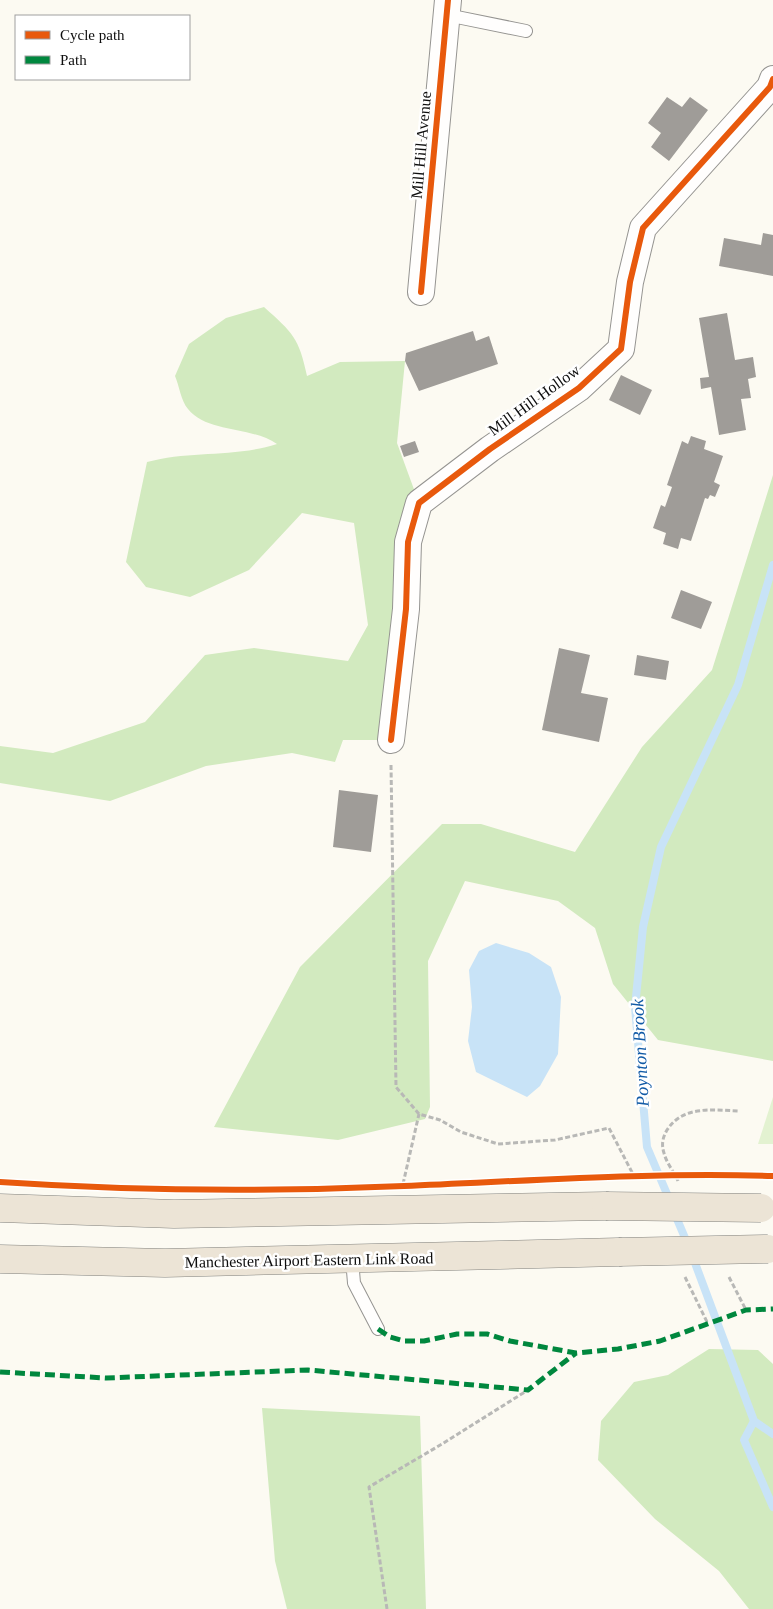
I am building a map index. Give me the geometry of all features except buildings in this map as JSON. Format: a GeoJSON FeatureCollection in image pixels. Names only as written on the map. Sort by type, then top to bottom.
{"type":"FeatureCollection","features":[{"type":"Feature","properties":{"kind":"highway"},"geometry":{"type":"LineString","coordinates":[[0,1208],[174,1214],[606,1206],[767,1208]]}},
{"type":"Feature","properties":{"kind":"highway","name":"Manchester Airport Eastern Link Road"},"geometry":{"type":"LineString","coordinates":[[0,1259],[165,1263],[771,1248]]}},
{"type":"Feature","properties":{"kind":"street","name":"Mill Hill Avenue"},"geometry":{"type":"LineString","coordinates":[[421,292],[448,8]]}},
{"type":"Feature","properties":{"kind":"street","name":"Mill Hill Hollow"},"geometry":{"type":"LineString","coordinates":[[391,740],[406,609],[408,542],[419,503],[490,449],[579,388],[621,350],[630,282],[643,228],[770,87],[773,79]]}},
{"type":"Feature","properties":{"kind":"lane"},"geometry":{"type":"LineString","coordinates":[[448,8],[526,31]]}},
{"type":"Feature","properties":{"kind":"lane"},"geometry":{"type":"LineString","coordinates":[[352,1259],[354,1283],[378,1329]]}},
{"type":"Feature","properties":{"kind":"path"},"geometry":{"type":"LineString","coordinates":[[391,740],[396,1087],[419,1114],[402,1186]]}},
{"type":"Feature","properties":{"kind":"path"},"geometry":{"type":"LineString","coordinates":[[668,1177],[688,1176]]}},
{"type":"Feature","properties":{"kind":"path"},"geometry":{"type":"LineString","coordinates":[[630,1177],[640,1177]]}},
{"type":"Feature","properties":{"kind":"path"},"geometry":{"type":"LineString","coordinates":[[393,1187],[412,1186]]}},
{"type":"Feature","properties":{"kind":"path"},"geometry":{"type":"LineString","coordinates":[[387,1609],[369,1487],[528,1390]]}},
{"type":"Feature","properties":{"kind":"green space"},"geometry":{"type":"Polygon","coordinates":[[[264,307],[282,323],[298,344],[307,376],[340,362],[405,361],[397,443],[419,503],[391,740],[343,740],[335,762],[292,753],[206,766],[110,801],[0,783],[0,746],[53,753],[145,722],[205,655],[254,648],[348,661],[368,625],[354,523],[302,513],[249,570],[190,597],[146,587],[126,562],[147,462],[179,456],[244,451],[277,444],[255,434],[218,426],[196,417],[186,406],[175,376],[189,344],[226,318],[264,307]]]}},
{"type":"Feature","properties":{"kind":"green space"},"geometry":{"type":"Polygon","coordinates":[[[773,475],[773,1061],[658,1040],[613,984],[595,928],[558,901],[465,881],[428,961],[430,1107],[425,1119],[338,1140],[214,1127],[300,967],[442,824],[481,824],[575,852],[642,747],[712,670],[773,475]]]}},
{"type":"Feature","properties":{"kind":"green space"},"geometry":{"type":"Polygon","coordinates":[[[773,1097],[773,1144],[758,1144],[773,1097]]]}},
{"type":"Feature","properties":{"kind":"green space"},"geometry":{"type":"Polygon","coordinates":[[[709,1349],[758,1350],[773,1364],[773,1609],[749,1609],[719,1571],[655,1519],[598,1460],[601,1421],[634,1382],[668,1375],[709,1349]]]}},
{"type":"Feature","properties":{"kind":"green space"},"geometry":{"type":"Polygon","coordinates":[[[262,1408],[420,1416],[426,1609],[287,1609],[275,1561],[262,1408]]]}},
{"type":"Feature","properties":{"kind":"water"},"geometry":{"type":"Polygon","coordinates":[[[496,943],[529,953],[551,967],[561,997],[558,1054],[540,1086],[527,1097],[476,1072],[468,1041],[472,1007],[469,970],[479,951],[496,943]]]}},
{"type":"Feature","properties":{"kind":"waterway","name":"Poynton Brook"},"geometry":{"type":"LineString","coordinates":[[670,1201],[647,1147],[635,1007],[643,927],[661,847],[738,685],[773,565]]}},
{"type":"Feature","properties":{"kind":"waterway","name":"Poynton Brook"},"geometry":{"type":"LineString","coordinates":[[674,1212],[688,1245]]}},
{"type":"Feature","properties":{"kind":"waterway","name":"Poynton Brook"},"geometry":{"type":"LineString","coordinates":[[692,1255],[754,1421],[744,1440],[773,1507]]}},
{"type":"Feature","properties":{"kind":"waterway"},"geometry":{"type":"LineString","coordinates":[[754,1421],[773,1434]]}},
{"type":"Feature","properties":{"kind":"marked path"},"geometry":{"type":"LineString","coordinates":[[378,1329],[390,1337],[404,1341],[424,1341],[457,1334],[487,1334],[510,1341],[576,1353],[618,1349],[660,1341],[746,1310],[773,1309]]}},
{"type":"Feature","properties":{"kind":"marked path"},"geometry":{"type":"LineString","coordinates":[[0,1372],[106,1378],[308,1370],[528,1390],[576,1353]]}},
{"type":"Feature","properties":{"kind":"cycle path"},"geometry":{"type":"LineString","coordinates":[[421,292],[448,0]]}},
{"type":"Feature","properties":{"kind":"cycle path"},"geometry":{"type":"LineString","coordinates":[[391,740],[406,609],[408,542],[419,503],[490,449],[579,388],[621,349],[630,282],[643,228],[770,87],[773,79]]}},
{"type":"Feature","properties":{"kind":"cycle path"},"geometry":{"type":"LineString","coordinates":[[0,1182],[151,1189],[252,1190],[353,1188],[635,1176],[773,1176]]}}]}
